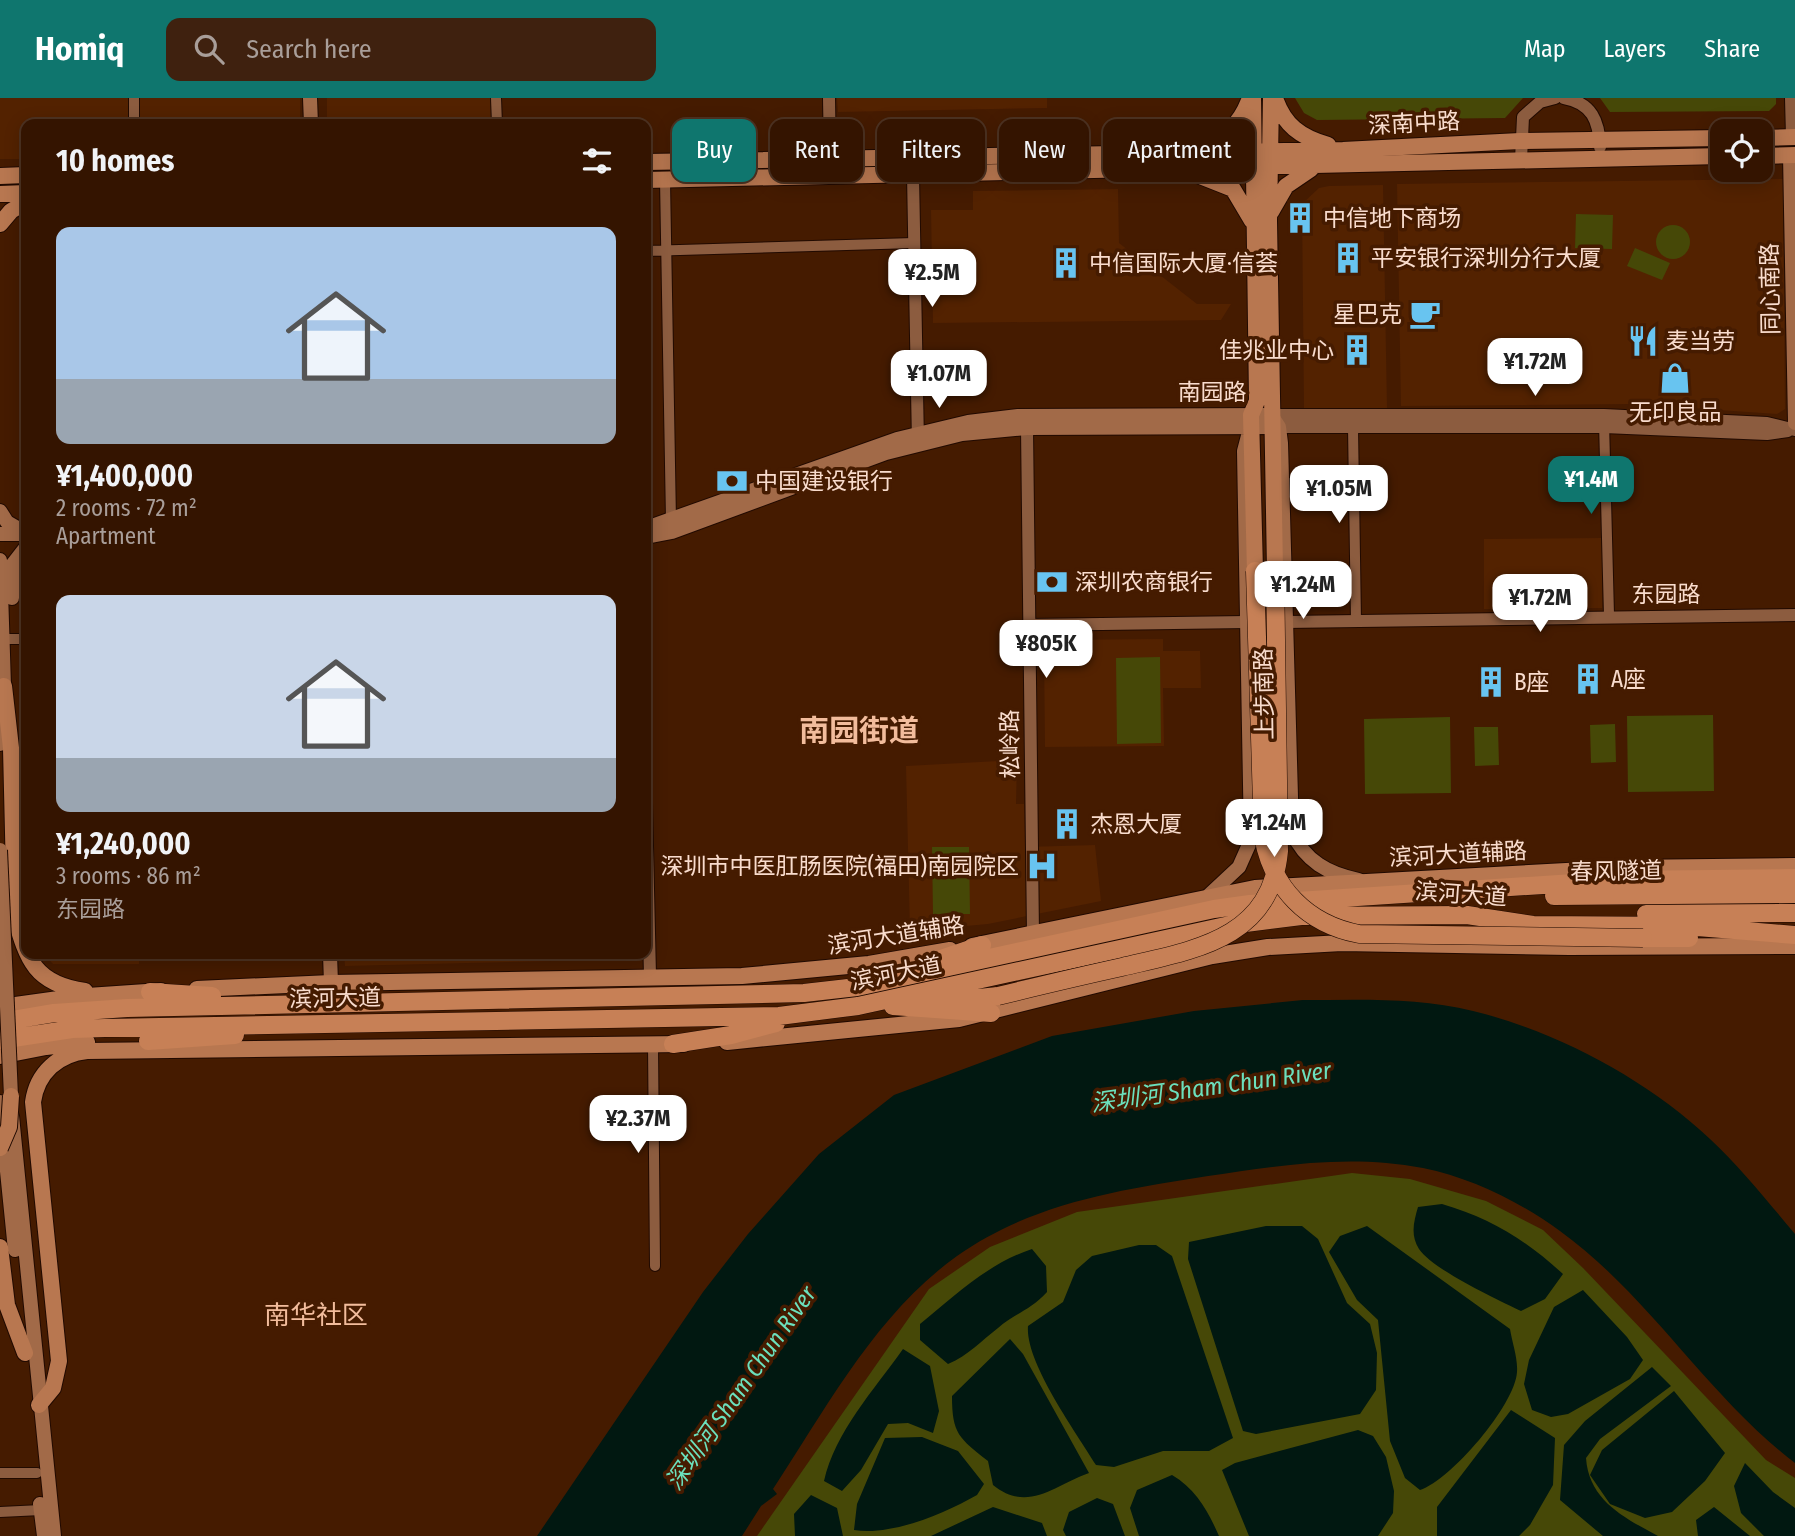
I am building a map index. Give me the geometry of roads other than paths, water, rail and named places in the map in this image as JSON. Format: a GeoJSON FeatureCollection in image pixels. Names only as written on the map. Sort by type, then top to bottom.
{"type":"FeatureCollection","features":[{"type":"Feature","properties":{"kind":"highway"},"geometry":{"type":"LineString","coordinates":[[858,1006],[994,1004],[1204,947],[1239,927],[1258,909],[1271,887],[1279,851],[1275,570]]}},
{"type":"Feature","properties":{"kind":"highway"},"geometry":{"type":"LineString","coordinates":[[1255,571],[1264,836],[1272,866],[1300,908],[1327,925],[1359,934],[1643,938],[1795,936]]}},
{"type":"Feature","properties":{"kind":"highway","name":"滨河大道"},"geometry":{"type":"LineString","coordinates":[[0,1022],[90,1009],[768,995],[857,988],[1214,909],[1286,901],[1438,894],[1620,880],[1795,878]]}},
{"type":"Feature","properties":{"kind":"highway","name":"春风隧道"},"geometry":{"type":"LineString","coordinates":[[1438,894],[1795,894]]}},
{"type":"Feature","properties":{"kind":"highway","name":"春风隧道"},"geometry":{"type":"LineString","coordinates":[[1467,915],[1795,913]]}},
{"type":"Feature","properties":{"kind":"highway","name":"滨河大道"},"geometry":{"type":"LineString","coordinates":[[0,1040],[72,1029],[725,1018],[833,1010],[1255,921],[1301,916],[1467,915],[1533,925],[1685,926],[1795,936]]}},
{"type":"Feature","properties":{"kind":"highway"},"geometry":{"type":"LineString","coordinates":[[857,988],[982,945]]}},
{"type":"Feature","properties":{"kind":"highway"},"geometry":{"type":"LineString","coordinates":[[150,992],[303,1004]]}},
{"type":"Feature","properties":{"kind":"highway"},"geometry":{"type":"LineString","coordinates":[[673,1044],[731,1035],[833,1010]]}},
{"type":"Feature","properties":{"kind":"highway"},"geometry":{"type":"LineString","coordinates":[[148,1041],[226,1036],[308,1023]]}},
{"type":"Feature","properties":{"kind":"main road"},"geometry":{"type":"LineString","coordinates":[[310,98],[311,119]]}},
{"type":"Feature","properties":{"kind":"main road"},"geometry":{"type":"LineString","coordinates":[[318,98],[318,119]]}},
{"type":"Feature","properties":{"kind":"main road"},"geometry":{"type":"LineString","coordinates":[[1252,98],[1262,150]]}},
{"type":"Feature","properties":{"kind":"main road"},"geometry":{"type":"LineString","coordinates":[[1240,119],[1252,98]]}},
{"type":"Feature","properties":{"kind":"main road"},"geometry":{"type":"LineString","coordinates":[[1262,150],[1273,98]]}},
{"type":"Feature","properties":{"kind":"main road"},"geometry":{"type":"LineString","coordinates":[[1273,98],[1282,117],[1296,132],[1343,150]]}},
{"type":"Feature","properties":{"kind":"main road"},"geometry":{"type":"LineString","coordinates":[[1773,138],[1793,137]]}},
{"type":"Feature","properties":{"kind":"main road","name":"深南中路"},"geometry":{"type":"LineString","coordinates":[[1255,150],[1343,150],[1520,141],[1710,138]]}},
{"type":"Feature","properties":{"kind":"main road","name":"上步南路"},"geometry":{"type":"LineString","coordinates":[[1209,895],[1234,872],[1245,856],[1251,823],[1244,451],[1256,401],[1262,150]]}},
{"type":"Feature","properties":{"kind":"main road","name":"深南中路"},"geometry":{"type":"LineString","coordinates":[[863,157],[1103,152]]}},
{"type":"Feature","properties":{"kind":"main road"},"geometry":{"type":"LineString","coordinates":[[1773,156],[1793,155]]}},
{"type":"Feature","properties":{"kind":"main road","name":"同心南路"},"geometry":{"type":"LineString","coordinates":[[1793,155],[1795,423]]}},
{"type":"Feature","properties":{"kind":"main road","name":"深南中路"},"geometry":{"type":"LineString","coordinates":[[1255,168],[1710,156]]}},
{"type":"Feature","properties":{"kind":"main road","name":"深南中路"},"geometry":{"type":"LineString","coordinates":[[651,162],[770,160]]}},
{"type":"Feature","properties":{"kind":"main road"},"geometry":{"type":"LineString","coordinates":[[1216,182],[1233,189],[1261,223],[1291,180],[1307,170],[1324,166]]}},
{"type":"Feature","properties":{"kind":"main road","name":"深南中路"},"geometry":{"type":"LineString","coordinates":[[985,173],[1103,171]]}},
{"type":"Feature","properties":{"kind":"main road"},"geometry":{"type":"LineString","coordinates":[[0,176],[21,175]]}},
{"type":"Feature","properties":{"kind":"main road","name":"深南中路"},"geometry":{"type":"LineString","coordinates":[[651,180],[770,178]]}},
{"type":"Feature","properties":{"kind":"main road"},"geometry":{"type":"LineString","coordinates":[[0,194],[21,193]]}},
{"type":"Feature","properties":{"kind":"main road"},"geometry":{"type":"LineString","coordinates":[[0,224],[11,211],[21,205]]}},
{"type":"Feature","properties":{"kind":"main road","name":"上步南路"},"geometry":{"type":"LineString","coordinates":[[1261,223],[1285,622],[1290,819],[1297,843],[1313,862],[1339,875],[1374,882]]}},
{"type":"Feature","properties":{"kind":"main road","name":"南园路"},"geometry":{"type":"LineString","coordinates":[[651,527],[918,438],[1018,416],[1274,423]]}},
{"type":"Feature","properties":{"kind":"main road","name":"上步南路"},"geometry":{"type":"LineString","coordinates":[[1251,421],[1255,571]]}},
{"type":"Feature","properties":{"kind":"main road","name":"南园路"},"geometry":{"type":"LineString","coordinates":[[651,536],[672,532],[918,438],[1027,428],[1251,421]]}},
{"type":"Feature","properties":{"kind":"main road","name":"上步南路"},"geometry":{"type":"LineString","coordinates":[[1274,423],[1275,570]]}},
{"type":"Feature","properties":{"kind":"main road"},"geometry":{"type":"LineString","coordinates":[[0,511],[7,522],[21,531]]}},
{"type":"Feature","properties":{"kind":"main road"},"geometry":{"type":"LineString","coordinates":[[0,534],[21,534]]}},
{"type":"Feature","properties":{"kind":"main road"},"geometry":{"type":"LineString","coordinates":[[0,543],[21,545]]}},
{"type":"Feature","properties":{"kind":"main road"},"geometry":{"type":"LineString","coordinates":[[3,639],[12,614],[12,565],[21,552]]}},
{"type":"Feature","properties":{"kind":"main road"},"geometry":{"type":"LineString","coordinates":[[0,568],[4,686],[0,744]]}},
{"type":"Feature","properties":{"kind":"main road"},"geometry":{"type":"LineString","coordinates":[[0,971],[8,969],[14,961],[19,909],[19,767],[4,686]]}},
{"type":"Feature","properties":{"kind":"main road"},"geometry":{"type":"LineString","coordinates":[[1251,823],[1261,839],[1274,841],[1285,835],[1290,819]]}},
{"type":"Feature","properties":{"kind":"main road"},"geometry":{"type":"LineString","coordinates":[[0,850],[5,1099],[25,1353],[44,1536]]}},
{"type":"Feature","properties":{"kind":"main road","name":"滨河大道辅路"},"geometry":{"type":"LineString","coordinates":[[0,1007],[115,993],[331,983],[742,976],[815,971],[982,945],[1209,895],[1255,888],[1622,868],[1795,866]]}},
{"type":"Feature","properties":{"kind":"main road"},"geometry":{"type":"LineString","coordinates":[[39,1405],[48,1354],[23,1101],[28,1082],[40,1065],[57,1051],[83,1047],[653,1045],[731,1042],[958,1019],[994,1004],[1212,956],[1299,944],[1795,946]]}},
{"type":"Feature","properties":{"kind":"main road"},"geometry":{"type":"LineString","coordinates":[[28,959],[44,976],[80,990],[115,993]]}},
{"type":"Feature","properties":{"kind":"main road"},"geometry":{"type":"LineString","coordinates":[[330,959],[331,983]]}},
{"type":"Feature","properties":{"kind":"main road"},"geometry":{"type":"LineString","coordinates":[[0,1056],[148,1041],[229,1048]]}},
{"type":"Feature","properties":{"kind":"main road"},"geometry":{"type":"LineString","coordinates":[[0,1148],[9,1126],[5,1099]]}},
{"type":"Feature","properties":{"kind":"main road"},"geometry":{"type":"LineString","coordinates":[[5,1099],[54,1536]]}},
{"type":"Feature","properties":{"kind":"main road"},"geometry":{"type":"LineString","coordinates":[[0,1247],[7,1305],[25,1353]]}},
{"type":"Feature","properties":{"kind":"street"},"geometry":{"type":"LineString","coordinates":[[134,98],[134,119]]}},
{"type":"Feature","properties":{"kind":"street"},"geometry":{"type":"LineString","coordinates":[[496,98],[496,119]]}},
{"type":"Feature","properties":{"kind":"street"},"geometry":{"type":"LineString","coordinates":[[822,98],[822,119]]}},
{"type":"Feature","properties":{"kind":"street"},"geometry":{"type":"LineString","coordinates":[[829,98],[829,119]]}},
{"type":"Feature","properties":{"kind":"street"},"geometry":{"type":"LineString","coordinates":[[1521,160],[1521,122],[1527,111],[1539,102],[1555,98]]}},
{"type":"Feature","properties":{"kind":"street"},"geometry":{"type":"LineString","coordinates":[[1564,98],[1578,102],[1591,112],[1598,123],[1600,158]]}},
{"type":"Feature","properties":{"kind":"street"},"geometry":{"type":"LineString","coordinates":[[1791,98],[1793,137]]}},
{"type":"Feature","properties":{"kind":"street"},"geometry":{"type":"LineString","coordinates":[[665,180],[671,521]]}},
{"type":"Feature","properties":{"kind":"street"},"geometry":{"type":"LineString","coordinates":[[913,182],[918,438]]}},
{"type":"Feature","properties":{"kind":"street"},"geometry":{"type":"LineString","coordinates":[[651,251],[914,243]]}},
{"type":"Feature","properties":{"kind":"street"},"geometry":{"type":"LineString","coordinates":[[1604,421],[1609,615]]}},
{"type":"Feature","properties":{"kind":"street","name":"南园路"},"geometry":{"type":"LineString","coordinates":[[1274,423],[1353,427],[1604,421],[1767,434],[1795,430],[1767,424],[1604,421],[1274,423]]}},
{"type":"Feature","properties":{"kind":"street"},"geometry":{"type":"LineString","coordinates":[[1353,427],[1356,622]]}},
{"type":"Feature","properties":{"kind":"street","name":"松岭路"},"geometry":{"type":"LineString","coordinates":[[1027,428],[1033,934]]}},
{"type":"Feature","properties":{"kind":"street","name":"东园路"},"geometry":{"type":"LineString","coordinates":[[1285,622],[1609,615],[1795,615]]}},
{"type":"Feature","properties":{"kind":"street"},"geometry":{"type":"LineString","coordinates":[[1029,625],[1247,622]]}},
{"type":"Feature","properties":{"kind":"street"},"geometry":{"type":"LineString","coordinates":[[3,639],[21,639]]}},
{"type":"Feature","properties":{"kind":"street"},"geometry":{"type":"LineString","coordinates":[[650,959],[650,976]]}},
{"type":"Feature","properties":{"kind":"street"},"geometry":{"type":"LineString","coordinates":[[653,1045],[655,1266]]}},
{"type":"Feature","properties":{"kind":"street"},"geometry":{"type":"LineString","coordinates":[[0,1473],[37,1473]]}},
{"type":"Feature","properties":{"kind":"street"},"geometry":{"type":"LineString","coordinates":[[0,1512],[41,1510]]}},
{"type":"Feature","properties":{"kind":"water","name":"深圳河 Sham Chun River"},"geometry":{"type":"Polygon","coordinates":[[[1303,1000],[1431,1003],[1504,1020],[1536,1031],[1599,1060],[1658,1097],[1710,1139],[1795,1234],[1795,1463],[1734,1408],[1622,1285],[1560,1231],[1529,1210],[1495,1192],[1441,1172],[1396,1164],[1342,1161],[1262,1168],[1109,1193],[1077,1201],[1015,1223],[957,1256],[928,1279],[877,1334],[773,1489],[777,1494],[761,1506],[742,1536],[537,1536],[703,1292],[748,1234],[819,1154],[894,1095],[1052,1036],[1194,1011],[1303,1000]]]}},
{"type":"Feature","properties":{"kind":"water"},"geometry":{"type":"Polygon","coordinates":[[[1442,1204],[1492,1223],[1535,1251],[1563,1274],[1545,1299],[1521,1311],[1466,1283],[1426,1257],[1414,1238],[1418,1207],[1442,1204]]]}},
{"type":"Feature","properties":{"kind":"water"},"geometry":{"type":"Polygon","coordinates":[[[1266,1226],[1302,1226],[1318,1239],[1347,1303],[1370,1324],[1377,1353],[1376,1390],[1360,1414],[1256,1434],[1243,1431],[1188,1259],[1189,1242],[1266,1226]]]}},
{"type":"Feature","properties":{"kind":"water"},"geometry":{"type":"Polygon","coordinates":[[[1367,1226],[1510,1329],[1516,1356],[1514,1386],[1494,1421],[1448,1472],[1420,1490],[1405,1478],[1390,1441],[1378,1320],[1357,1300],[1329,1252],[1340,1236],[1367,1226]]]}},
{"type":"Feature","properties":{"kind":"water"},"geometry":{"type":"Polygon","coordinates":[[[1139,1245],[1156,1245],[1172,1256],[1233,1438],[1209,1451],[1163,1451],[1114,1467],[1096,1465],[1043,1377],[1029,1341],[1028,1326],[1063,1302],[1076,1270],[1092,1256],[1139,1245]]]}},
{"type":"Feature","properties":{"kind":"water"},"geometry":{"type":"Polygon","coordinates":[[[1032,1249],[1046,1266],[1047,1292],[1035,1303],[1004,1323],[969,1352],[948,1364],[920,1340],[920,1324],[959,1292],[987,1271],[1032,1249]]]}},
{"type":"Feature","properties":{"kind":"water"},"geometry":{"type":"Polygon","coordinates":[[[1583,1290],[1627,1337],[1643,1360],[1630,1379],[1568,1414],[1551,1417],[1532,1410],[1524,1384],[1529,1360],[1554,1307],[1583,1290]]]}},
{"type":"Feature","properties":{"kind":"water"},"geometry":{"type":"Polygon","coordinates":[[[1010,1339],[1023,1354],[1089,1473],[1029,1497],[1006,1493],[993,1485],[988,1461],[959,1434],[954,1419],[952,1396],[1010,1339]]]}},
{"type":"Feature","properties":{"kind":"water"},"geometry":{"type":"Polygon","coordinates":[[[903,1349],[930,1366],[939,1411],[933,1433],[908,1423],[888,1424],[861,1470],[842,1491],[824,1481],[829,1463],[857,1412],[903,1349]]]}},
{"type":"Feature","properties":{"kind":"water"},"geometry":{"type":"Polygon","coordinates":[[[1652,1367],[1671,1386],[1600,1439],[1586,1458],[1594,1486],[1601,1497],[1622,1515],[1658,1536],[1603,1536],[1560,1500],[1564,1445],[1585,1421],[1652,1367]]]}},
{"type":"Feature","properties":{"kind":"water"},"geometry":{"type":"Polygon","coordinates":[[[1674,1391],[1725,1453],[1705,1481],[1672,1512],[1645,1518],[1610,1504],[1590,1475],[1602,1450],[1674,1391]]]}},
{"type":"Feature","properties":{"kind":"water"},"geometry":{"type":"Polygon","coordinates":[[[1511,1410],[1555,1438],[1553,1485],[1530,1525],[1519,1536],[1437,1536],[1437,1507],[1511,1410]]]}},
{"type":"Feature","properties":{"kind":"water"},"geometry":{"type":"Polygon","coordinates":[[[1358,1430],[1373,1436],[1386,1457],[1394,1491],[1393,1513],[1378,1536],[1249,1536],[1222,1470],[1235,1463],[1358,1430]]]}},
{"type":"Feature","properties":{"kind":"water"},"geometry":{"type":"Polygon","coordinates":[[[922,1437],[958,1451],[984,1484],[977,1495],[949,1509],[900,1527],[854,1530],[857,1504],[885,1438],[922,1437]]]}},
{"type":"Feature","properties":{"kind":"water"},"geometry":{"type":"Polygon","coordinates":[[[1745,1463],[1773,1492],[1795,1508],[1795,1536],[1764,1536],[1741,1513],[1734,1486],[1745,1463]]]}},
{"type":"Feature","properties":{"kind":"water"},"geometry":{"type":"Polygon","coordinates":[[[1172,1475],[1200,1501],[1219,1536],[1139,1536],[1130,1508],[1137,1490],[1172,1475]]]}},
{"type":"Feature","properties":{"kind":"water"},"geometry":{"type":"Polygon","coordinates":[[[811,1495],[837,1508],[843,1536],[795,1536],[794,1514],[811,1495]]]}},
{"type":"Feature","properties":{"kind":"water"},"geometry":{"type":"Polygon","coordinates":[[[1097,1498],[1113,1504],[1125,1536],[1066,1536],[1063,1530],[1069,1512],[1097,1498]]]}},
{"type":"Feature","properties":{"kind":"water"},"geometry":{"type":"Polygon","coordinates":[[[993,1507],[1042,1523],[1047,1536],[931,1536],[993,1507]]]}},
{"type":"Feature","properties":{"kind":"water"},"geometry":{"type":"Polygon","coordinates":[[[1714,1507],[1750,1536],[1698,1536],[1696,1520],[1714,1507]]]}},
{"type":"Feature","properties":{"kind":"place","name":"中信地下商场"},"geometry":{"type":"Point","coordinates":[1300,218]}},
{"type":"Feature","properties":{"kind":"place","name":"平安银行深圳分行大厦"},"geometry":{"type":"Point","coordinates":[1348,258]}},
{"type":"Feature","properties":{"kind":"place","name":"中信国际大厦·信荟"},"geometry":{"type":"Point","coordinates":[1066,263]}},
{"type":"Feature","properties":{"kind":"place","name":"星巴克"},"geometry":{"type":"Point","coordinates":[1425,314]}},
{"type":"Feature","properties":{"kind":"place","name":"麦当劳"},"geometry":{"type":"Point","coordinates":[1643,341]}},
{"type":"Feature","properties":{"kind":"place","name":"佳兆业中心"},"geometry":{"type":"Point","coordinates":[1357,350]}},
{"type":"Feature","properties":{"kind":"place","name":"无印良品"},"geometry":{"type":"Point","coordinates":[1675,378]}},
{"type":"Feature","properties":{"kind":"place","name":"中国建设银行"},"geometry":{"type":"Point","coordinates":[732,481]}},
{"type":"Feature","properties":{"kind":"place","name":"深圳农商银行"},"geometry":{"type":"Point","coordinates":[1052,582]}},
{"type":"Feature","properties":{"kind":"place","name":"A座"},"geometry":{"type":"Point","coordinates":[1588,679]}},
{"type":"Feature","properties":{"kind":"place","name":"B座"},"geometry":{"type":"Point","coordinates":[1491,682]}},
{"type":"Feature","properties":{"kind":"place","name":"杰恩大厦"},"geometry":{"type":"Point","coordinates":[1067,824]}},
{"type":"Feature","properties":{"kind":"place","name":"深圳市中医肛肠医院(福田)南园院区"},"geometry":{"type":"Point","coordinates":[1042,866]}},
{"type":"Feature","properties":{"kind":"district","name":"南园街道"},"geometry":{"type":"Point","coordinates":[859,731]}},
{"type":"Feature","properties":{"kind":"district","name":"南华社区"},"geometry":{"type":"Point","coordinates":[316,1315]}}]}
